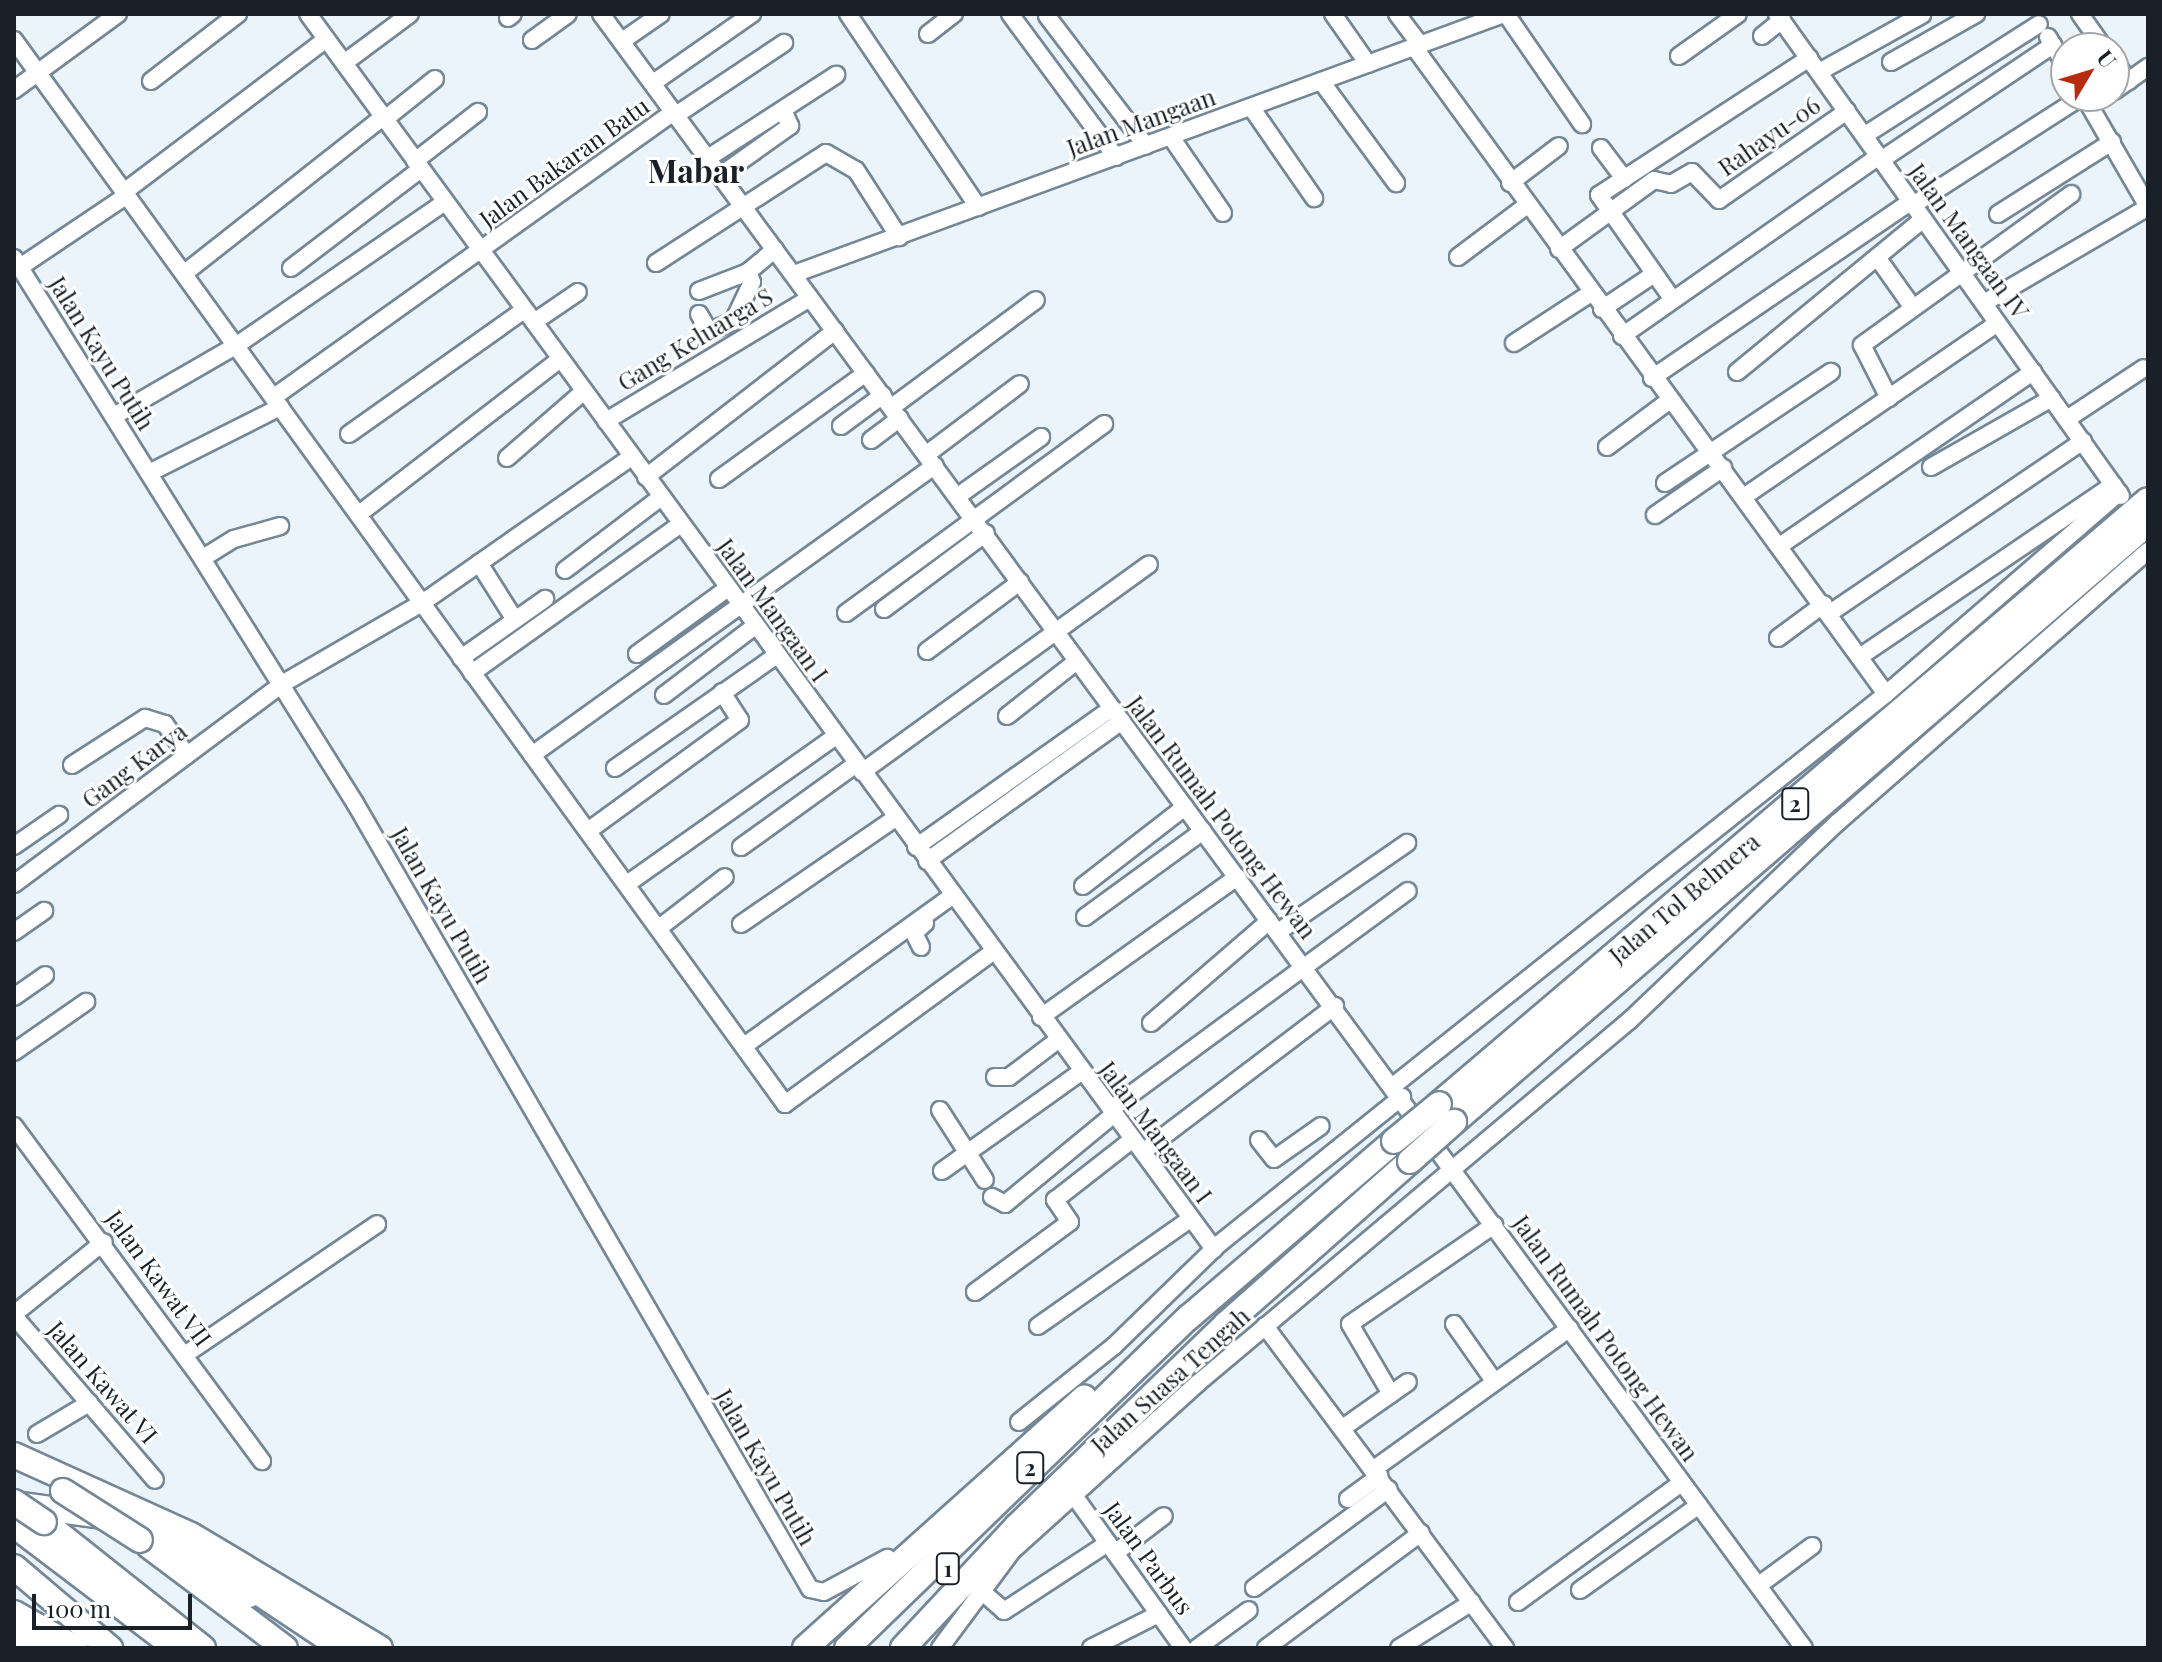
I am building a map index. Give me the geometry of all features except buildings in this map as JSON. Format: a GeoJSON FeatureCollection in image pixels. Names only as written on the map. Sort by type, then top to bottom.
{"type":"FeatureCollection","features":[{"type":"Feature","properties":{"kind":"highway","name":"Jalan Tol Belmera"},"geometry":{"type":"LineString","coordinates":[[1226,1324],[1410,1161],[1447,1113],[2148,500]]}},
{"type":"Feature","properties":{"kind":"highway","name":"Jalan Tol Belmera"},"geometry":{"type":"LineString","coordinates":[[1217,1292],[1394,1141],[1447,1113],[2148,523]]}},
{"type":"Feature","properties":{"kind":"highway"},"geometry":{"type":"LineString","coordinates":[[805,1648],[995,1476],[1217,1292]]}},
{"type":"Feature","properties":{"kind":"highway","name":"2"},"geometry":{"type":"LineString","coordinates":[[847,1648],[1217,1292]]}},
{"type":"Feature","properties":{"kind":"highway"},"geometry":{"type":"LineString","coordinates":[[903,1648],[935,1611],[1226,1324]]}},
{"type":"Feature","properties":{"kind":"highway","name":"2"},"geometry":{"type":"LineString","coordinates":[[1028,1492],[1226,1324]]}},
{"type":"Feature","properties":{"kind":"highway"},"geometry":{"type":"LineString","coordinates":[[14,1455],[320,1648]]}},
{"type":"Feature","properties":{"kind":"highway"},"geometry":{"type":"LineString","coordinates":[[14,1463],[259,1574],[380,1648]]}},
{"type":"Feature","properties":{"kind":"highway"},"geometry":{"type":"LineString","coordinates":[[822,1648],[995,1476]]}},
{"type":"Feature","properties":{"kind":"highway","name":"1"},"geometry":{"type":"LineString","coordinates":[[869,1648],[1028,1492]]}},
{"type":"Feature","properties":{"kind":"highway"},"geometry":{"type":"LineString","coordinates":[[14,1503],[98,1515],[216,1565],[342,1648]]}},
{"type":"Feature","properties":{"kind":"highway"},"geometry":{"type":"LineString","coordinates":[[14,1503],[44,1522],[203,1648]]}},
{"type":"Feature","properties":{"kind":"highway"},"geometry":{"type":"LineString","coordinates":[[14,1525],[176,1648]]}},
{"type":"Feature","properties":{"kind":"highway"},"geometry":{"type":"LineString","coordinates":[[145,1536],[285,1648]]}},
{"type":"Feature","properties":{"kind":"highway"},"geometry":{"type":"LineString","coordinates":[[14,1567],[110,1648]]}},
{"type":"Feature","properties":{"kind":"highway"},"geometry":{"type":"LineString","coordinates":[[14,1613],[74,1646]]}},
{"type":"Feature","properties":{"kind":"highway"},"geometry":{"type":"LineString","coordinates":[[14,1637],[39,1648]]}},
{"type":"Feature","properties":{"kind":"street"},"geometry":{"type":"LineString","coordinates":[[14,90],[118,14]]}},
{"type":"Feature","properties":{"kind":"street"},"geometry":{"type":"LineString","coordinates":[[151,81],[238,14]]}},
{"type":"Feature","properties":{"kind":"street","name":"Jalan Mangaan I"},"geometry":{"type":"LineString","coordinates":[[308,14],[1081,1072],[1214,1249]]}},
{"type":"Feature","properties":{"kind":"street"},"geometry":{"type":"LineString","coordinates":[[344,63],[410,14]]}},
{"type":"Feature","properties":{"kind":"street"},"geometry":{"type":"LineString","coordinates":[[532,40],[568,14]]}},
{"type":"Feature","properties":{"kind":"street","name":"Jalan Rumah Potong Hewan"},"geometry":{"type":"LineString","coordinates":[[601,14],[1335,1006],[1804,1648]]}},
{"type":"Feature","properties":{"kind":"street"},"geometry":{"type":"LineString","coordinates":[[622,41],[661,14]]}},
{"type":"Feature","properties":{"kind":"street"},"geometry":{"type":"LineString","coordinates":[[653,83],[752,14]]}},
{"type":"Feature","properties":{"kind":"street"},"geometry":{"type":"LineString","coordinates":[[848,14],[978,207]]}},
{"type":"Feature","properties":{"kind":"street"},"geometry":{"type":"LineString","coordinates":[[928,34],[954,14]]}},
{"type":"Feature","properties":{"kind":"street"},"geometry":{"type":"LineString","coordinates":[[1010,14],[1116,157]]}},
{"type":"Feature","properties":{"kind":"street"},"geometry":{"type":"LineString","coordinates":[[1333,14],[1368,64]]}},
{"type":"Feature","properties":{"kind":"street"},"geometry":{"type":"LineString","coordinates":[[1397,14],[1526,206],[1652,378],[1745,496],[1886,694]]}},
{"type":"Feature","properties":{"kind":"street"},"geometry":{"type":"LineString","coordinates":[[1505,14],[1582,124]]}},
{"type":"Feature","properties":{"kind":"street","name":"Jalan Mangaan"},"geometry":{"type":"LineString","coordinates":[[794,274],[1417,46],[1471,20],[1505,14]]}},
{"type":"Feature","properties":{"kind":"street"},"geometry":{"type":"LineString","coordinates":[[1679,56],[1738,14]]}},
{"type":"Feature","properties":{"kind":"street"},"geometry":{"type":"LineString","coordinates":[[1891,62],[1976,14]]}},
{"type":"Feature","properties":{"kind":"street"},"geometry":{"type":"LineString","coordinates":[[2080,14],[2093,32]]}},
{"type":"Feature","properties":{"kind":"street"},"geometry":{"type":"LineString","coordinates":[[1671,297],[1607,214],[1599,195],[1814,65],[1922,15]]}},
{"type":"Feature","properties":{"kind":"street"},"geometry":{"type":"LineString","coordinates":[[1047,16],[1146,146]]}},
{"type":"Feature","properties":{"kind":"street"},"geometry":{"type":"LineString","coordinates":[[1762,36],[1780,17]]}},
{"type":"Feature","properties":{"kind":"street","name":"Jalan Mangaan IV"},"geometry":{"type":"LineString","coordinates":[[1780,17],[2118,491]]}},
{"type":"Feature","properties":{"kind":"street"},"geometry":{"type":"LineString","coordinates":[[1865,135],[2036,19],[2050,40]]}},
{"type":"Feature","properties":{"kind":"street"},"geometry":{"type":"LineString","coordinates":[[17,263],[125,193],[326,39]]}},
{"type":"Feature","properties":{"kind":"street"},"geometry":{"type":"LineString","coordinates":[[14,40],[186,272],[785,1104],[993,952]]}},
{"type":"Feature","properties":{"kind":"street","name":"Jalan Bakaran Batu"},"geometry":{"type":"LineString","coordinates":[[149,473],[277,402],[675,114],[784,43]]}},
{"type":"Feature","properties":{"kind":"street"},"geometry":{"type":"LineString","coordinates":[[1622,336],[1671,297],[2050,47]]}},
{"type":"Feature","properties":{"kind":"street"},"geometry":{"type":"LineString","coordinates":[[2130,80],[2148,67]]}},
{"type":"Feature","properties":{"kind":"street"},"geometry":{"type":"LineString","coordinates":[[708,158],[784,112],[836,75]]}},
{"type":"Feature","properties":{"kind":"street"},"geometry":{"type":"LineString","coordinates":[[186,272],[435,79]]}},
{"type":"Feature","properties":{"kind":"street"},"geometry":{"type":"LineString","coordinates":[[1321,81],[1396,183]]}},
{"type":"Feature","properties":{"kind":"street"},"geometry":{"type":"LineString","coordinates":[[1251,107],[1314,198]]}},
{"type":"Feature","properties":{"kind":"street","name":"Rahayu-06"},"geometry":{"type":"LineString","coordinates":[[1654,180],[1671,184],[1692,172],[1719,200],[1847,111]]}},
{"type":"Feature","properties":{"kind":"street"},"geometry":{"type":"LineString","coordinates":[[291,268],[478,112]]}},
{"type":"Feature","properties":{"kind":"street"},"geometry":{"type":"LineString","coordinates":[[721,175],[790,126],[784,112]]}},
{"type":"Feature","properties":{"kind":"street"},"geometry":{"type":"LineString","coordinates":[[1652,378],[2067,112]]}},
{"type":"Feature","properties":{"kind":"street"},"geometry":{"type":"LineString","coordinates":[[1984,303],[2148,207],[2093,112]]}},
{"type":"Feature","properties":{"kind":"street"},"geometry":{"type":"LineString","coordinates":[[1171,137],[1223,213]]}},
{"type":"Feature","properties":{"kind":"street"},"geometry":{"type":"LineString","coordinates":[[1998,214],[2112,142]]}},
{"type":"Feature","properties":{"kind":"street"},"geometry":{"type":"LineString","coordinates":[[1510,183],[1559,146]]}},
{"type":"Feature","properties":{"kind":"street"},"geometry":{"type":"LineString","coordinates":[[1601,148],[1627,177],[1654,180]]}},
{"type":"Feature","properties":{"kind":"street"},"geometry":{"type":"LineString","coordinates":[[656,263],[832,153],[856,170],[899,237]]}},
{"type":"Feature","properties":{"kind":"street"},"geometry":{"type":"LineString","coordinates":[[1559,249],[1654,180]]}},
{"type":"Feature","properties":{"kind":"street"},"geometry":{"type":"LineString","coordinates":[[1889,398],[1860,349],[1911,305],[2071,194]]}},
{"type":"Feature","properties":{"kind":"street"},"geometry":{"type":"LineString","coordinates":[[114,416],[237,345],[445,202]]}},
{"type":"Feature","properties":{"kind":"street"},"geometry":{"type":"LineString","coordinates":[[1458,257],[1526,206]]}},
{"type":"Feature","properties":{"kind":"street"},"geometry":{"type":"LineString","coordinates":[[1737,372],[1877,257],[1916,208]]}},
{"type":"Feature","properties":{"kind":"street"},"geometry":{"type":"LineString","coordinates":[[699,291],[748,272],[775,249]]}},
{"type":"Feature","properties":{"kind":"street"},"geometry":{"type":"LineString","coordinates":[[1877,257],[1911,305]]}},
{"type":"Feature","properties":{"kind":"street","name":"Jalan Kayu Putih"},"geometry":{"type":"LineString","coordinates":[[17,263],[282,684],[810,1589],[824,1592],[887,1558]]}},
{"type":"Feature","properties":{"kind":"street"},"geometry":{"type":"LineString","coordinates":[[699,314],[709,331],[733,322],[752,282],[748,272]]}},
{"type":"Feature","properties":{"kind":"street"},"geometry":{"type":"LineString","coordinates":[[1602,309],[1654,274]]}},
{"type":"Feature","properties":{"kind":"street"},"geometry":{"type":"LineString","coordinates":[[349,434],[529,316],[578,292]]}},
{"type":"Feature","properties":{"kind":"street"},"geometry":{"type":"LineString","coordinates":[[1514,343],[1591,293]]}},
{"type":"Feature","properties":{"kind":"street","name":"Gang Keluarga S"},"geometry":{"type":"LineString","coordinates":[[606,421],[810,298]]}},
{"type":"Feature","properties":{"kind":"street"},"geometry":{"type":"LineString","coordinates":[[841,426],[892,407],[1036,300]]}},
{"type":"Feature","properties":{"kind":"street"},"geometry":{"type":"LineString","coordinates":[[1745,496],[1998,323]]}},
{"type":"Feature","properties":{"kind":"street"},"geometry":{"type":"LineString","coordinates":[[646,477],[835,331]]}},
{"type":"Feature","properties":{"kind":"street"},"geometry":{"type":"LineString","coordinates":[[359,514],[560,359]]}},
{"type":"Feature","properties":{"kind":"street"},"geometry":{"type":"LineString","coordinates":[[2067,419],[2144,368]]}},
{"type":"Feature","properties":{"kind":"street"},"geometry":{"type":"LineString","coordinates":[[1665,483],[1709,448],[1831,372]]}},
{"type":"Feature","properties":{"kind":"street"},"geometry":{"type":"LineString","coordinates":[[1781,545],[2033,372]]}},
{"type":"Feature","properties":{"kind":"street"},"geometry":{"type":"LineString","coordinates":[[719,479],[866,373]]}},
{"type":"Feature","properties":{"kind":"street"},"geometry":{"type":"LineString","coordinates":[[532,755],[931,459],[1020,384]]}},
{"type":"Feature","properties":{"kind":"street"},"geometry":{"type":"LineString","coordinates":[[507,458],[583,392]]}},
{"type":"Feature","properties":{"kind":"street"},"geometry":{"type":"LineString","coordinates":[[1931,467],[2052,398]]}},
{"type":"Feature","properties":{"kind":"street"},"geometry":{"type":"LineString","coordinates":[[1607,447],[1670,400]]}},
{"type":"Feature","properties":{"kind":"street"},"geometry":{"type":"LineString","coordinates":[[871,440],[892,407]]}},
{"type":"Feature","properties":{"kind":"street"},"geometry":{"type":"LineString","coordinates":[[846,613],[1104,424]]}},
{"type":"Feature","properties":{"kind":"street"},"geometry":{"type":"LineString","coordinates":[[958,496],[1041,437]]}},
{"type":"Feature","properties":{"kind":"street"},"geometry":{"type":"LineString","coordinates":[[1778,638],[2083,441]]}},
{"type":"Feature","properties":{"kind":"street","name":"Gang Karya"},"geometry":{"type":"LineString","coordinates":[[14,884],[282,684],[422,603],[631,457]]}},
{"type":"Feature","properties":{"kind":"street"},"geometry":{"type":"LineString","coordinates":[[1655,515],[1723,468]]}},
{"type":"Feature","properties":{"kind":"street"},"geometry":{"type":"LineString","coordinates":[[1861,656],[2118,491]]}},
{"type":"Feature","properties":{"kind":"street"},"geometry":{"type":"LineString","coordinates":[[1019,1422],[1114,1346],[1214,1249],[1338,1150],[1398,1092],[1886,694],[2118,491]]}},
{"type":"Feature","properties":{"kind":"street"},"geometry":{"type":"LineString","coordinates":[[565,570],[661,497]]}},
{"type":"Feature","properties":{"kind":"street"},"geometry":{"type":"LineString","coordinates":[[472,673],[681,524]]}},
{"type":"Feature","properties":{"kind":"street"},"geometry":{"type":"LineString","coordinates":[[203,558],[234,539],[280,526]]}},
{"type":"Feature","properties":{"kind":"street"},"geometry":{"type":"LineString","coordinates":[[884,609],[986,533]]}},
{"type":"Feature","properties":{"kind":"street","name":"Jalan Suasa Tengah"},"geometry":{"type":"LineString","coordinates":[[940,1648],[979,1589],[1075,1497],[1265,1326],[1455,1169],[2148,551]]}},
{"type":"Feature","properties":{"kind":"street"},"geometry":{"type":"LineString","coordinates":[[919,559],[930,574]]}},
{"type":"Feature","properties":{"kind":"street"},"geometry":{"type":"LineString","coordinates":[[479,563],[518,618],[532,631]]}},
{"type":"Feature","properties":{"kind":"street"},"geometry":{"type":"LineString","coordinates":[[741,847],[1149,564]]}},
{"type":"Feature","properties":{"kind":"street"},"geometry":{"type":"LineString","coordinates":[[927,651],[1020,582]]}},
{"type":"Feature","properties":{"kind":"street"},"geometry":{"type":"LineString","coordinates":[[637,654],[728,588]]}},
{"type":"Feature","properties":{"kind":"street"},"geometry":{"type":"LineString","coordinates":[[461,658],[545,599]]}},
{"type":"Feature","properties":{"kind":"street"},"geometry":{"type":"LineString","coordinates":[[664,695],[755,626]]}},
{"type":"Feature","properties":{"kind":"street"},"geometry":{"type":"LineString","coordinates":[[615,768],[777,655]]}},
{"type":"Feature","properties":{"kind":"street"},"geometry":{"type":"LineString","coordinates":[[1007,716],[1077,661]]}},
{"type":"Feature","properties":{"kind":"street"},"geometry":{"type":"LineString","coordinates":[[588,831],[740,720],[722,692]]}},
{"type":"Feature","properties":{"kind":"street"},"geometry":{"type":"LineString","coordinates":[[916,847],[1117,715]]}},
{"type":"Feature","properties":{"kind":"street"},"geometry":{"type":"LineString","coordinates":[[927,861],[1117,715]]}},
{"type":"Feature","properties":{"kind":"street"},"geometry":{"type":"LineString","coordinates":[[72,765],[145,718],[165,724],[187,755]]}},
{"type":"Feature","properties":{"kind":"street"},"geometry":{"type":"LineString","coordinates":[[627,884],[836,736]]}},
{"type":"Feature","properties":{"kind":"street"},"geometry":{"type":"LineString","coordinates":[[1083,886],[1185,807]]}},
{"type":"Feature","properties":{"kind":"street"},"geometry":{"type":"LineString","coordinates":[[14,846],[59,815]]}},
{"type":"Feature","properties":{"kind":"street"},"geometry":{"type":"LineString","coordinates":[[741,924],[895,818]]}},
{"type":"Feature","properties":{"kind":"street"},"geometry":{"type":"LineString","coordinates":[[1085,917],[1203,831]]}},
{"type":"Feature","properties":{"kind":"street"},"geometry":{"type":"LineString","coordinates":[[1151,1023],[1274,926],[1407,843]]}},
{"type":"Feature","properties":{"kind":"street"},"geometry":{"type":"LineString","coordinates":[[659,928],[725,877]]}},
{"type":"Feature","properties":{"kind":"street"},"geometry":{"type":"LineString","coordinates":[[1041,1017],[1237,877]]}},
{"type":"Feature","properties":{"kind":"street"},"geometry":{"type":"LineString","coordinates":[[992,1197],[1005,1204],[1112,1111],[1302,964],[1408,891]]}},
{"type":"Feature","properties":{"kind":"street"},"geometry":{"type":"LineString","coordinates":[[921,947],[915,930],[954,898]]}},
{"type":"Feature","properties":{"kind":"street"},"geometry":{"type":"LineString","coordinates":[[744,1046],[954,898]]}},
{"type":"Feature","properties":{"kind":"street"},"geometry":{"type":"LineString","coordinates":[[14,932],[44,911]]}},
{"type":"Feature","properties":{"kind":"street"},"geometry":{"type":"LineString","coordinates":[[14,997],[45,975]]}},
{"type":"Feature","properties":{"kind":"street"},"geometry":{"type":"LineString","coordinates":[[14,1052],[86,1002]]}},
{"type":"Feature","properties":{"kind":"street"},"geometry":{"type":"LineString","coordinates":[[975,1292],[1070,1222],[1056,1199],[1335,1006]]}},
{"type":"Feature","properties":{"kind":"street"},"geometry":{"type":"LineString","coordinates":[[995,1077],[1009,1077],[1058,1040]]}},
{"type":"Feature","properties":{"kind":"street"},"geometry":{"type":"LineString","coordinates":[[942,1171],[1081,1072]]}},
{"type":"Feature","properties":{"kind":"street"},"geometry":{"type":"LineString","coordinates":[[940,1110],[985,1180]]}},
{"type":"Feature","properties":{"kind":"street"},"geometry":{"type":"LineString","coordinates":[[1259,1140],[1274,1159],[1318,1122],[1338,1150]]}},
{"type":"Feature","properties":{"kind":"street","name":"Jalan Kawat VII"},"geometry":{"type":"LineString","coordinates":[[14,1126],[104,1242],[262,1461]]}},
{"type":"Feature","properties":{"kind":"street"},"geometry":{"type":"LineString","coordinates":[[186,1354],[377,1224]]}},
{"type":"Feature","properties":{"kind":"street"},"geometry":{"type":"LineString","coordinates":[[1391,1394],[1350,1324],[1494,1225]]}},
{"type":"Feature","properties":{"kind":"street"},"geometry":{"type":"LineString","coordinates":[[1038,1326],[1195,1226]]}},
{"type":"Feature","properties":{"kind":"street"},"geometry":{"type":"LineString","coordinates":[[14,1315],[104,1242]]}},
{"type":"Feature","properties":{"kind":"street","name":"Jalan Kawat VI"},"geometry":{"type":"LineString","coordinates":[[14,1315],[155,1480]]}},
{"type":"Feature","properties":{"kind":"street"},"geometry":{"type":"LineString","coordinates":[[1454,1324],[1492,1378]]}},
{"type":"Feature","properties":{"kind":"street"},"geometry":{"type":"LineString","coordinates":[[1265,1326],[1344,1427],[1472,1602],[1497,1645]]}},
{"type":"Feature","properties":{"kind":"street"},"geometry":{"type":"LineString","coordinates":[[1254,1588],[1492,1378],[1570,1328]]}},
{"type":"Feature","properties":{"kind":"street"},"geometry":{"type":"LineString","coordinates":[[1344,1427],[1408,1382]]}},
{"type":"Feature","properties":{"kind":"street"},"geometry":{"type":"LineString","coordinates":[[37,1434],[89,1403]]}},
{"type":"Feature","properties":{"kind":"street"},"geometry":{"type":"LineString","coordinates":[[1348,1499],[1381,1478]]}},
{"type":"Feature","properties":{"kind":"street"},"geometry":{"type":"LineString","coordinates":[[1518,1602],[1681,1483]]}},
{"type":"Feature","properties":{"kind":"street","name":"Jalan Parbus"},"geometry":{"type":"LineString","coordinates":[[1075,1497],[1183,1648]]}},
{"type":"Feature","properties":{"kind":"street"},"geometry":{"type":"LineString","coordinates":[[1580,1590],[1699,1505]]}},
{"type":"Feature","properties":{"kind":"street"},"geometry":{"type":"LineString","coordinates":[[979,1589],[1004,1611],[1164,1516]]}},
{"type":"Feature","properties":{"kind":"street"},"geometry":{"type":"LineString","coordinates":[[1266,1648],[1421,1533]]}},
{"type":"Feature","properties":{"kind":"street"},"geometry":{"type":"LineString","coordinates":[[1759,1585],[1812,1546]]}},
{"type":"Feature","properties":{"kind":"street"},"geometry":{"type":"LineString","coordinates":[[1399,1648],[1472,1602]]}},
{"type":"Feature","properties":{"kind":"street"},"geometry":{"type":"LineString","coordinates":[[1197,1648],[1249,1610]]}},
{"type":"Feature","properties":{"kind":"street"},"geometry":{"type":"LineString","coordinates":[[1091,1648],[1159,1614]]}},
{"type":"Feature","properties":{"kind":"district","name":"Mabar"},"geometry":{"type":"Point","coordinates":[696,170]}}]}
